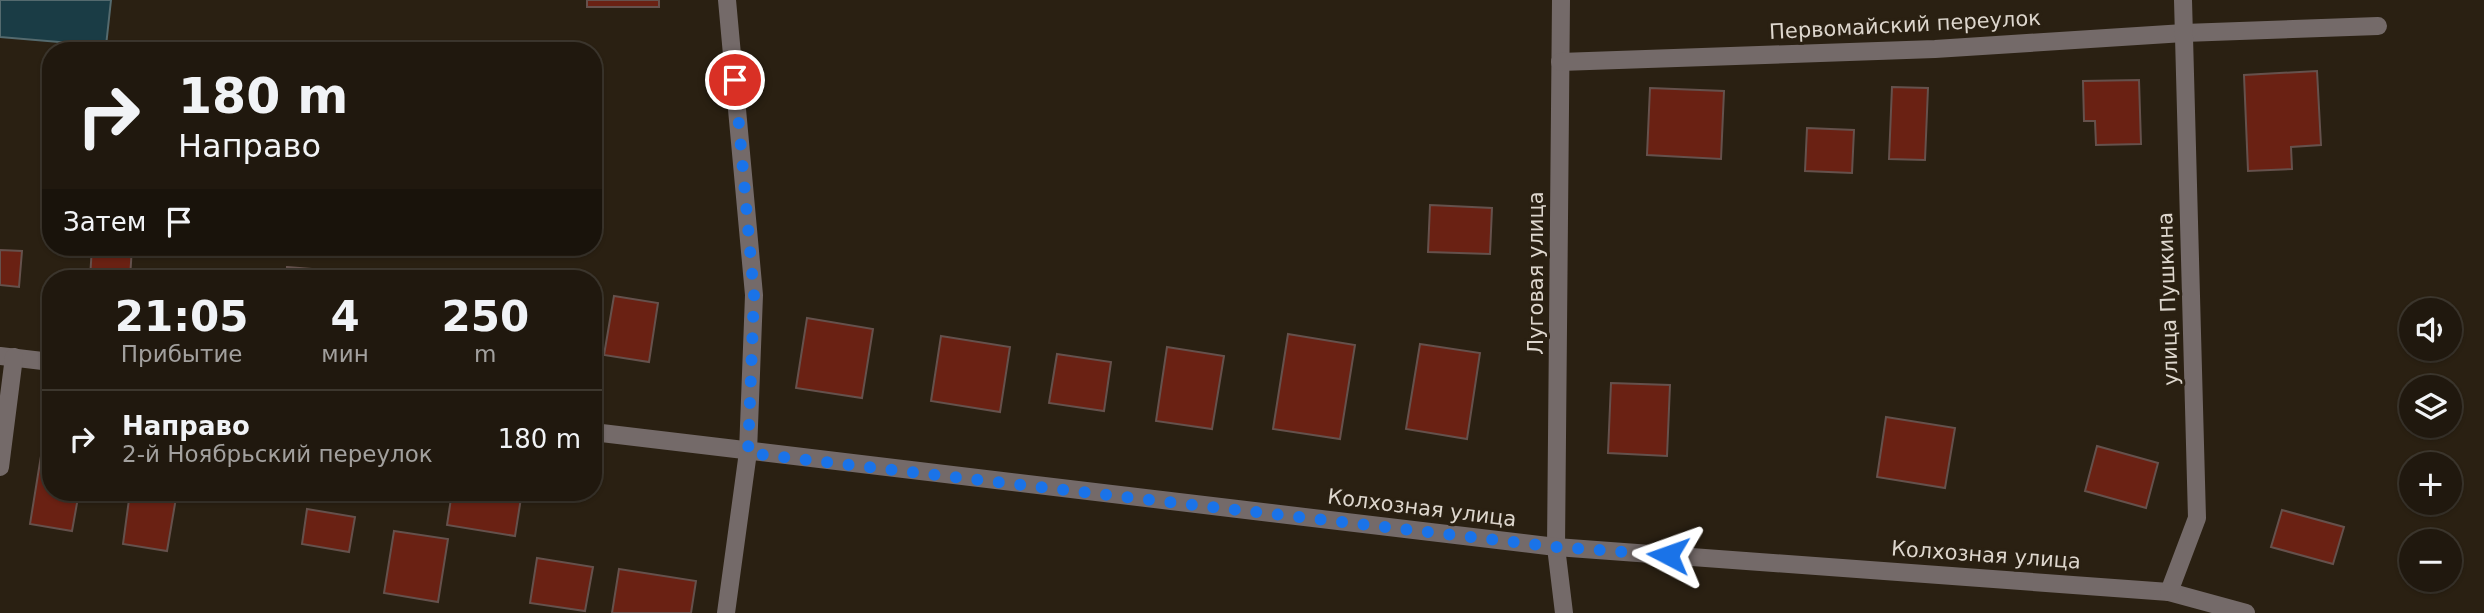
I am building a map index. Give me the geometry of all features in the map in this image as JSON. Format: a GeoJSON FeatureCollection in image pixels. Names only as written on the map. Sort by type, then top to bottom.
{"type":"FeatureCollection","features":[{"type":"Feature","properties":{"kind":"street"},"geometry":{"type":"LineString","coordinates":[[726,613],[748,453],[754,295],[727,0]]}},
{"type":"Feature","properties":{"kind":"street","name":"Луговая улица"},"geometry":{"type":"LineString","coordinates":[[1561,0],[1556,547],[1564,613]]}},
{"type":"Feature","properties":{"kind":"street","name":"улица Пушкина"},"geometry":{"type":"LineString","coordinates":[[2169,592],[2197,517],[2183,0]]}},
{"type":"Feature","properties":{"kind":"street","name":"Первомайский переулок"},"geometry":{"type":"LineString","coordinates":[[1560,62],[1935,48],[2184,33],[2378,26]]}},
{"type":"Feature","properties":{"kind":"street"},"geometry":{"type":"LineString","coordinates":[[0,467],[7,356],[42,361]]}},
{"type":"Feature","properties":{"kind":"street","name":"Колхозная улица"},"geometry":{"type":"LineString","coordinates":[[602,433],[748,453],[1556,547],[2169,592],[2246,613]]}},
{"type":"Feature","properties":{"kind":"water"},"geometry":{"type":"Polygon","coordinates":[[[0,0],[111,0],[106,42],[59,42],[0,37],[0,0]]]}},
{"type":"Feature","properties":{"kind":"building"},"geometry":{"type":"Polygon","coordinates":[[[587,0],[659,0],[659,7],[587,7],[587,0]]]}},
{"type":"Feature","properties":{"kind":"building"},"geometry":{"type":"Polygon","coordinates":[[[2317,71],[2321,145],[2291,147],[2292,169],[2248,171],[2244,75],[2317,71]]]}},
{"type":"Feature","properties":{"kind":"building"},"geometry":{"type":"Polygon","coordinates":[[[2139,80],[2141,144],[2096,145],[2095,121],[2084,121],[2083,81],[2139,80]]]}},
{"type":"Feature","properties":{"kind":"building"},"geometry":{"type":"Polygon","coordinates":[[[1892,87],[1928,88],[1925,160],[1889,159],[1892,87]]]}},
{"type":"Feature","properties":{"kind":"building"},"geometry":{"type":"Polygon","coordinates":[[[1650,88],[1724,91],[1721,159],[1647,155],[1650,88]]]}},
{"type":"Feature","properties":{"kind":"building"},"geometry":{"type":"Polygon","coordinates":[[[1807,128],[1854,130],[1852,173],[1805,171],[1807,128]]]}},
{"type":"Feature","properties":{"kind":"building"},"geometry":{"type":"Polygon","coordinates":[[[1430,205],[1492,208],[1490,254],[1428,252],[1430,205]]]}},
{"type":"Feature","properties":{"kind":"building"},"geometry":{"type":"Polygon","coordinates":[[[0,250],[22,251],[19,287],[0,285],[0,250]]]}},
{"type":"Feature","properties":{"kind":"building"},"geometry":{"type":"Polygon","coordinates":[[[91,256],[131,256],[131,270],[91,270],[91,256]]]}},
{"type":"Feature","properties":{"kind":"building"},"geometry":{"type":"Polygon","coordinates":[[[287,267],[324,270],[287,270],[287,267]]]}},
{"type":"Feature","properties":{"kind":"building"},"geometry":{"type":"Polygon","coordinates":[[[614,296],[658,303],[649,362],[604,355],[614,296]]]}},
{"type":"Feature","properties":{"kind":"building"},"geometry":{"type":"Polygon","coordinates":[[[807,318],[873,329],[862,398],[796,388],[807,318]]]}},
{"type":"Feature","properties":{"kind":"building"},"geometry":{"type":"Polygon","coordinates":[[[1288,334],[1355,345],[1340,439],[1273,429],[1288,334]]]}},
{"type":"Feature","properties":{"kind":"building"},"geometry":{"type":"Polygon","coordinates":[[[941,336],[1010,347],[1000,412],[931,401],[941,336]]]}},
{"type":"Feature","properties":{"kind":"building"},"geometry":{"type":"Polygon","coordinates":[[[1420,344],[1480,353],[1467,439],[1406,429],[1420,344]]]}},
{"type":"Feature","properties":{"kind":"building"},"geometry":{"type":"Polygon","coordinates":[[[1167,347],[1224,356],[1212,429],[1156,421],[1167,347]]]}},
{"type":"Feature","properties":{"kind":"building"},"geometry":{"type":"Polygon","coordinates":[[[1057,354],[1111,362],[1104,411],[1049,403],[1057,354]]]}},
{"type":"Feature","properties":{"kind":"building"},"geometry":{"type":"Polygon","coordinates":[[[1611,383],[1670,385],[1667,456],[1608,453],[1611,383]]]}},
{"type":"Feature","properties":{"kind":"building"},"geometry":{"type":"Polygon","coordinates":[[[1886,417],[1955,428],[1945,488],[1877,477],[1886,417]]]}},
{"type":"Feature","properties":{"kind":"building"},"geometry":{"type":"Polygon","coordinates":[[[2097,446],[2158,463],[2146,508],[2085,491],[2097,446]]]}},
{"type":"Feature","properties":{"kind":"building"},"geometry":{"type":"Polygon","coordinates":[[[41,456],[42,501],[77,501],[72,531],[30,524],[41,456]]]}},
{"type":"Feature","properties":{"kind":"building"},"geometry":{"type":"Polygon","coordinates":[[[129,501],[175,501],[167,551],[123,544],[129,501]]]}},
{"type":"Feature","properties":{"kind":"building"},"geometry":{"type":"Polygon","coordinates":[[[451,501],[521,501],[515,536],[447,525],[451,501]]]}},
{"type":"Feature","properties":{"kind":"building"},"geometry":{"type":"Polygon","coordinates":[[[307,509],[355,517],[349,552],[302,544],[307,509]]]}},
{"type":"Feature","properties":{"kind":"building"},"geometry":{"type":"Polygon","coordinates":[[[2282,510],[2344,527],[2333,564],[2271,547],[2282,510]]]}},
{"type":"Feature","properties":{"kind":"building"},"geometry":{"type":"Polygon","coordinates":[[[394,531],[448,539],[438,602],[384,593],[394,531]]]}},
{"type":"Feature","properties":{"kind":"building"},"geometry":{"type":"Polygon","coordinates":[[[537,558],[593,567],[585,611],[530,603],[537,558]]]}},
{"type":"Feature","properties":{"kind":"building"},"geometry":{"type":"Polygon","coordinates":[[[619,569],[696,581],[691,613],[612,613],[619,569]]]}},
{"type":"Feature","properties":{"kind":"route"},"geometry":{"type":"LineString","coordinates":[[735,80],[754,295],[748,453],[1556,547],[1668,555]]}}]}
